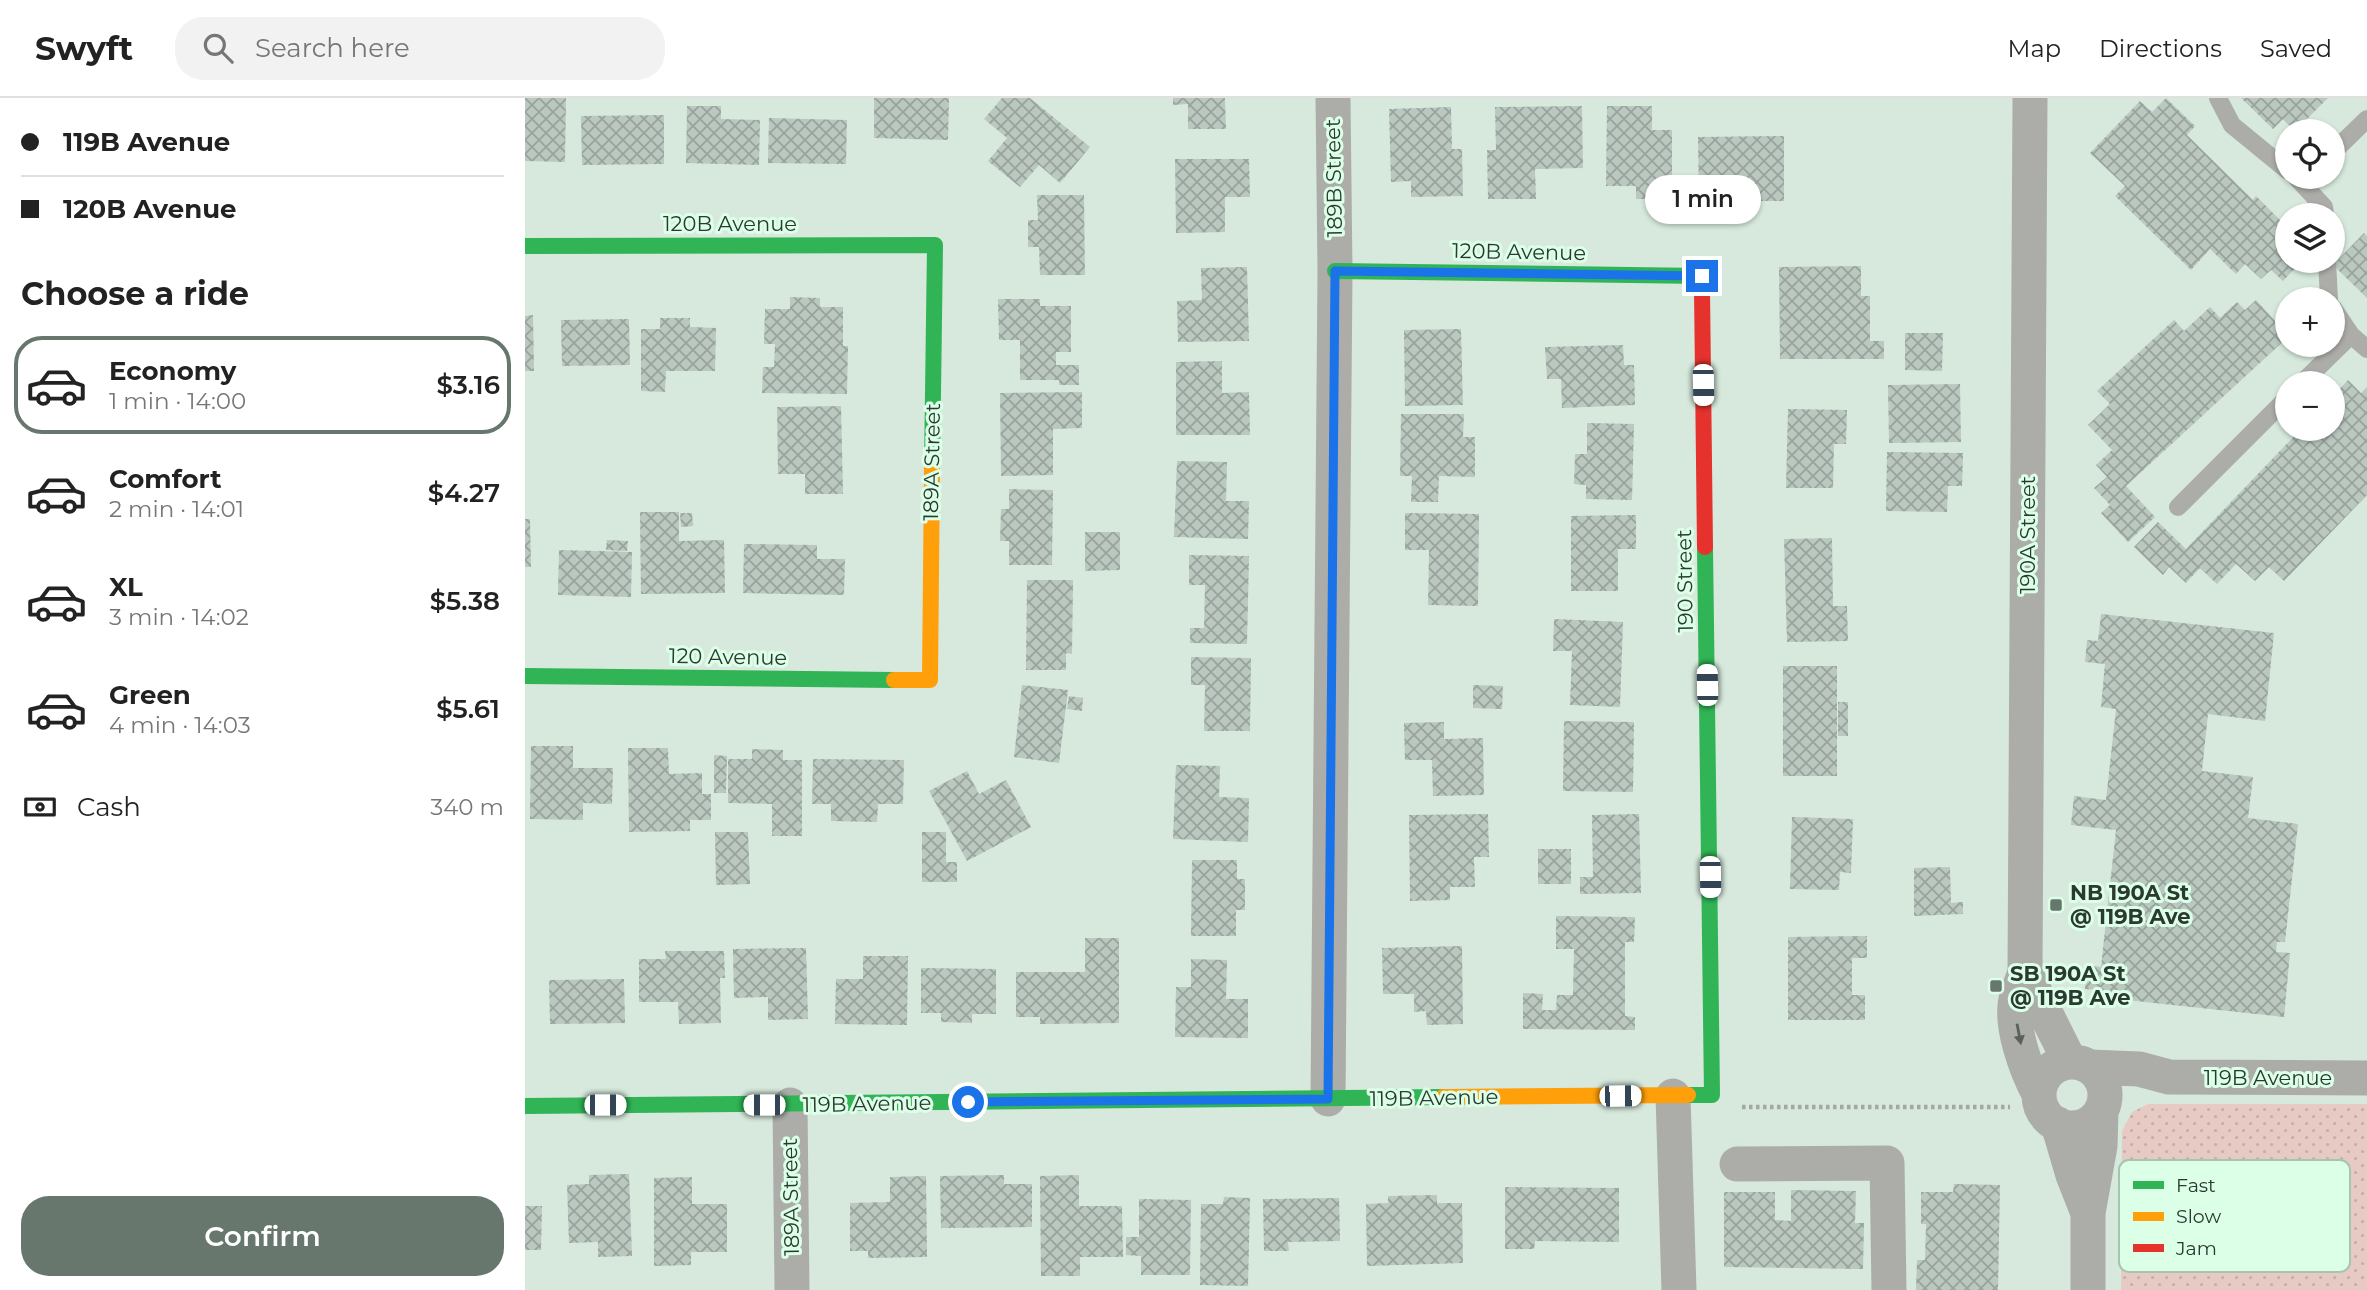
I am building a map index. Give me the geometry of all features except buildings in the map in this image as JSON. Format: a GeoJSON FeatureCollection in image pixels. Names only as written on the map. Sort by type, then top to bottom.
{"type":"FeatureCollection","features":[{"type":"Feature","properties":{"kind":"street","name":"189B Street"},"geometry":{"type":"LineString","coordinates":[[1328,1099],[1335,271],[1333,98]]}},
{"type":"Feature","properties":{"kind":"street","name":"190A Street"},"geometry":{"type":"LineString","coordinates":[[2027,1100],[2030,1077],[2017,1031],[2015,1001],[2025,972],[2030,98]]}},
{"type":"Feature","properties":{"kind":"street","name":"120B Avenue"},"geometry":{"type":"LineString","coordinates":[[525,246],[935,245]]}},
{"type":"Feature","properties":{"kind":"street","name":"189A Street"},"geometry":{"type":"LineString","coordinates":[[930,680],[935,245]]}},
{"type":"Feature","properties":{"kind":"street","name":"120B Avenue"},"geometry":{"type":"LineString","coordinates":[[1335,271],[1702,276]]}},
{"type":"Feature","properties":{"kind":"street","name":"190 Street"},"geometry":{"type":"LineString","coordinates":[[1702,276],[1712,1095]]}},
{"type":"Feature","properties":{"kind":"street","name":"120 Avenue"},"geometry":{"type":"LineString","coordinates":[[525,676],[930,680]]}},
{"type":"Feature","properties":{"kind":"street","name":"190A Street"},"geometry":{"type":"LineString","coordinates":[[2025,972],[2080,1064]]}},
{"type":"Feature","properties":{"kind":"street","name":"119B Avenue"},"geometry":{"type":"LineString","coordinates":[[2080,1064],[2139,1069],[2169,1077],[2367,1078]]}},
{"type":"Feature","properties":{"kind":"street"},"geometry":{"type":"LineString","coordinates":[[2088,1290],[2088,1213],[2100,1146],[2105,1094],[2103,1084],[2080,1064],[2052,1069],[2027,1100],[2058,1124],[2068,1128],[2095,1120],[2102,1108]]}},
{"type":"Feature","properties":{"kind":"street","name":"119B Avenue"},"geometry":{"type":"LineString","coordinates":[[2102,1108],[2169,1077]]}},
{"type":"Feature","properties":{"kind":"street","name":"119B Avenue"},"geometry":{"type":"LineString","coordinates":[[525,1106],[1712,1095]]}},
{"type":"Feature","properties":{"kind":"street"},"geometry":{"type":"LineString","coordinates":[[1673,1096],[1679,1290]]}},
{"type":"Feature","properties":{"kind":"street","name":"189A Street"},"geometry":{"type":"LineString","coordinates":[[790,1105],[792,1290]]}},
{"type":"Feature","properties":{"kind":"street"},"geometry":{"type":"LineString","coordinates":[[2058,1124],[2088,1213]]}},
{"type":"Feature","properties":{"kind":"street"},"geometry":{"type":"LineString","coordinates":[[1737,1164],[1887,1163],[1889,1290]]}},
{"type":"Feature","properties":{"kind":"lane"},"geometry":{"type":"LineString","coordinates":[[2218,98],[2232,125],[2275,160]]}},
{"type":"Feature","properties":{"kind":"lane"},"geometry":{"type":"LineString","coordinates":[[2345,140],[2367,119]]}},
{"type":"Feature","properties":{"kind":"lane"},"geometry":{"type":"LineString","coordinates":[[2310,189],[2321,203]]}},
{"type":"Feature","properties":{"kind":"lane"},"geometry":{"type":"LineString","coordinates":[[2345,326],[2367,349]]}},
{"type":"Feature","properties":{"kind":"lane"},"geometry":{"type":"LineString","coordinates":[[2314,371],[2351,335]]}},
{"type":"Feature","properties":{"kind":"lane"},"geometry":{"type":"LineString","coordinates":[[2178,507],[2275,410]]}},
{"type":"Feature","properties":{"kind":"path"},"geometry":{"type":"LineString","coordinates":[[1712,1095],[1738,1107],[2008,1108],[2027,1100]]}},
{"type":"Feature","properties":{"kind":"shaded area"},"geometry":{"type":"Polygon","coordinates":[[[2148,1104],[2367,1104],[2367,1290],[2121,1290],[2121,1272],[2350,1272],[2350,1160],[2122,1160],[2122,1131],[2132,1112],[2148,1104]]]}},
{"type":"Feature","properties":{"kind":"traffic: fast"},"geometry":{"type":"LineString","coordinates":[[525,246],[935,245],[932,467]]}},
{"type":"Feature","properties":{"kind":"traffic: fast"},"geometry":{"type":"LineString","coordinates":[[1335,271],[1702,276],[1702,290]]}},
{"type":"Feature","properties":{"kind":"traffic: fast"},"geometry":{"type":"LineString","coordinates":[[1688,1095],[1712,1095],[1705,547]]}},
{"type":"Feature","properties":{"kind":"traffic: fast"},"geometry":{"type":"LineString","coordinates":[[525,676],[894,680]]}},
{"type":"Feature","properties":{"kind":"traffic: fast"},"geometry":{"type":"LineString","coordinates":[[525,1106],[1443,1097]]}},
{"type":"Feature","properties":{"kind":"traffic: slow"},"geometry":{"type":"LineString","coordinates":[[894,680],[930,680],[932,467]]}},
{"type":"Feature","properties":{"kind":"traffic: slow"},"geometry":{"type":"LineString","coordinates":[[1443,1097],[1688,1095]]}},
{"type":"Feature","properties":{"kind":"traffic: jam"},"geometry":{"type":"LineString","coordinates":[[1702,290],[1705,547]]}},
{"type":"Feature","properties":{"kind":"place","name":"NB 190A St @ 119B Ave"},"geometry":{"type":"Point","coordinates":[2056,905]}},
{"type":"Feature","properties":{"kind":"place","name":"SB 190A St @ 119B Ave"},"geometry":{"type":"Point","coordinates":[1996,986]}},
{"type":"Feature","properties":{"kind":"route"},"geometry":{"type":"LineString","coordinates":[[968,1102],[1328,1099],[1335,271],[1702,276]]}}]}
